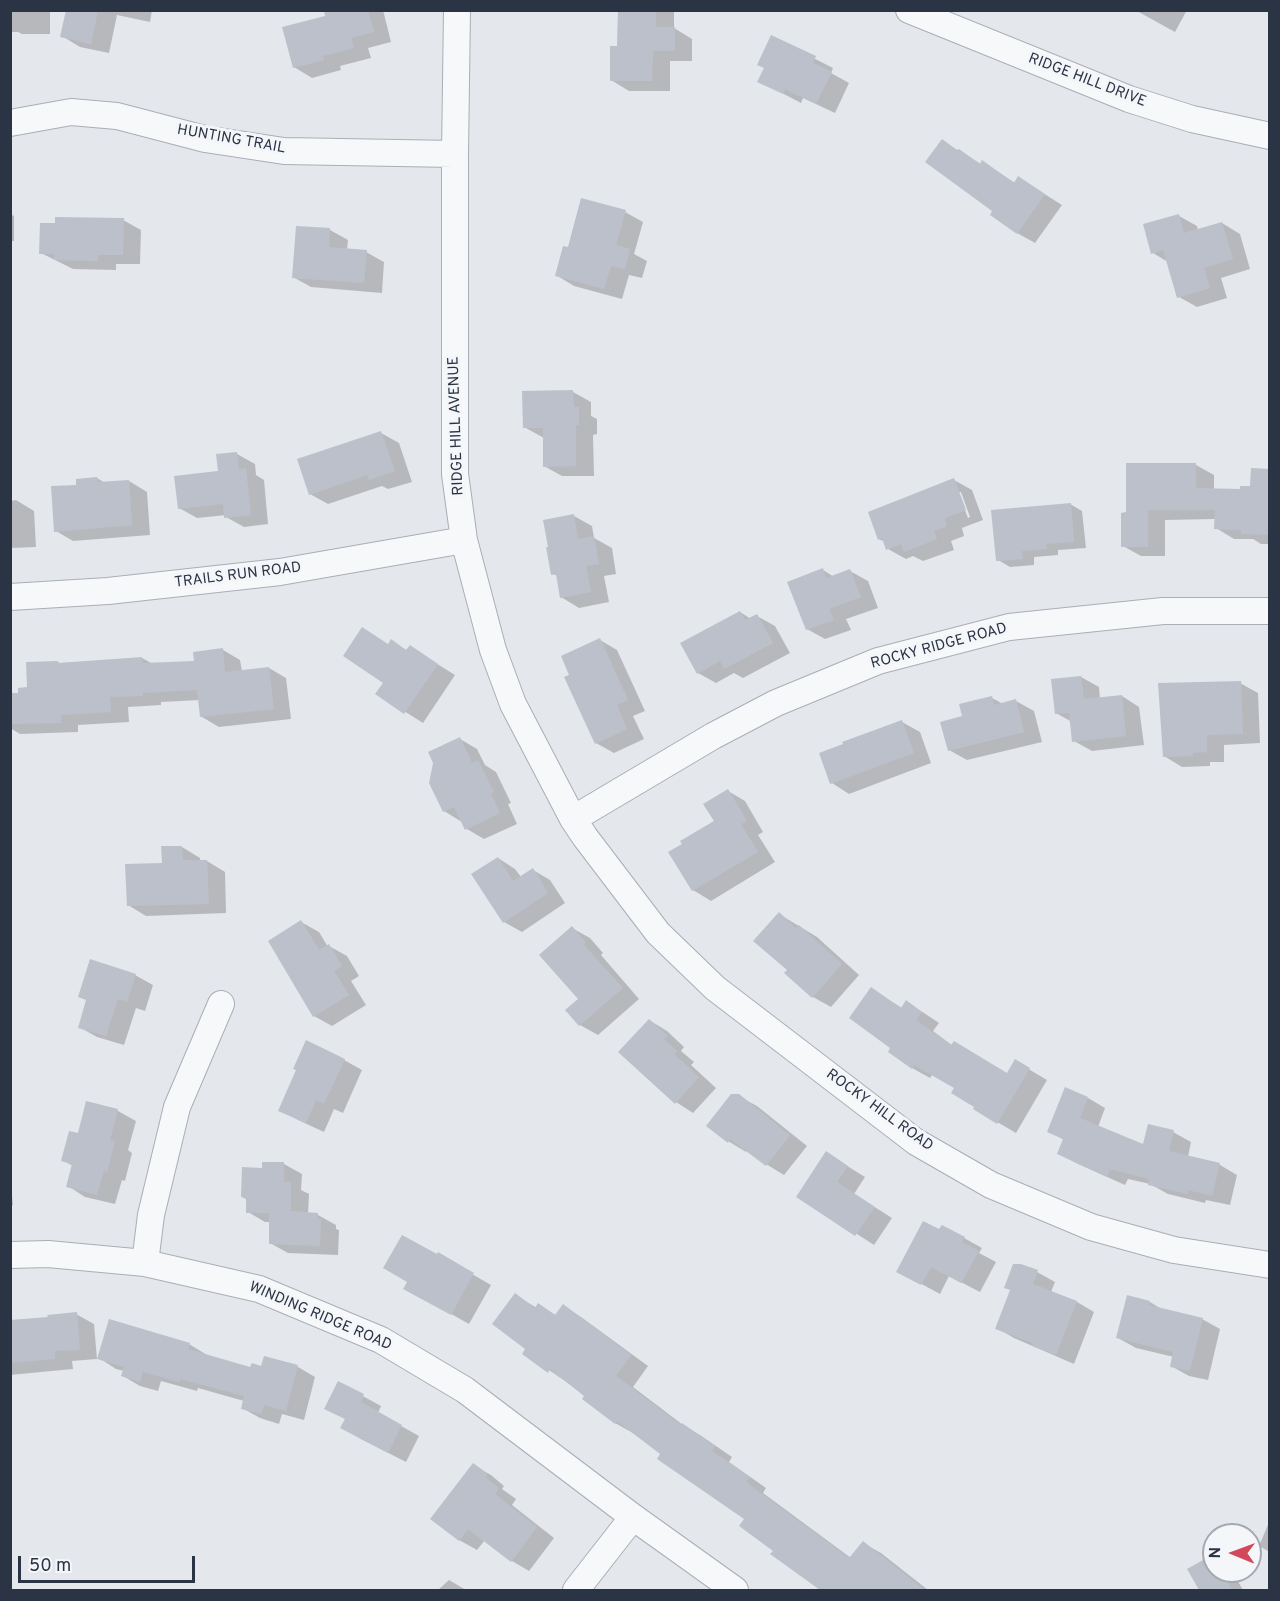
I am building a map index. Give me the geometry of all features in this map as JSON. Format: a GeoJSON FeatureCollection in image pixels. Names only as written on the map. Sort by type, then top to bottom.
{"type":"FeatureCollection","features":[{"type":"Feature","properties":{"kind":"street","name":"RIDGE HILL AVENUE"},"geometry":{"type":"LineString","coordinates":[[457,10],[455,474],[464,540],[493,650],[513,704],[573,819]]}},
{"type":"Feature","properties":{"kind":"street","name":"RIDGE HILL DRIVE"},"geometry":{"type":"LineString","coordinates":[[909,10],[1129,99],[1192,119],[1269,136]]}},
{"type":"Feature","properties":{"kind":"street","name":"HUNTING TRAIL"},"geometry":{"type":"LineString","coordinates":[[10,123],[71,112],[117,116],[205,139],[284,151],[455,153]]}},
{"type":"Feature","properties":{"kind":"street","name":"TRAILS RUN ROAD"},"geometry":{"type":"LineString","coordinates":[[10,597],[108,591],[280,572],[464,540]]}},
{"type":"Feature","properties":{"kind":"street","name":"ROCKY RIDGE ROAD"},"geometry":{"type":"LineString","coordinates":[[573,819],[713,736],[776,703],[878,661],[1009,627],[1163,611],[1269,611]]}},
{"type":"Feature","properties":{"kind":"street","name":"ROCKY HILL ROAD"},"geometry":{"type":"LineString","coordinates":[[573,819],[658,933],[716,988],[916,1142],[991,1185],[1091,1227],[1174,1250],[1269,1265]]}},
{"type":"Feature","properties":{"kind":"street"},"geometry":{"type":"LineString","coordinates":[[145,1263],[152,1215],[177,1107],[221,1004]]}},
{"type":"Feature","properties":{"kind":"street","name":"WINDING RIDGE ROAD"},"geometry":{"type":"LineString","coordinates":[[10,1255],[48,1254],[145,1263],[259,1289],[381,1340],[465,1390],[633,1517],[735,1590]]}},
{"type":"Feature","properties":{"kind":"street"},"geometry":{"type":"LineString","coordinates":[[576,1590],[633,1517]]}},
{"type":"Feature","properties":{"kind":"building"},"geometry":{"type":"Polygon","coordinates":[[[66,10],[98,10],[91,44],[60,37],[66,10]]]}},
{"type":"Feature","properties":{"kind":"building"},"geometry":{"type":"Polygon","coordinates":[[[324,10],[368,10],[374,32],[351,38],[354,48],[323,56],[324,60],[293,68],[282,27],[325,16],[324,10]]]}},
{"type":"Feature","properties":{"kind":"building"},"geometry":{"type":"Polygon","coordinates":[[[618,10],[656,10],[656,27],[675,27],[675,51],[653,51],[652,81],[610,81],[610,46],[617,46],[618,10]]]}},
{"type":"Feature","properties":{"kind":"building"},"geometry":{"type":"Polygon","coordinates":[[[771,35],[816,56],[813,63],[832,72],[816,104],[785,89],[783,94],[757,82],[764,68],[757,65],[771,35]]]}},
{"type":"Feature","properties":{"kind":"building"},"geometry":{"type":"Polygon","coordinates":[[[942,139],[980,164],[982,160],[1014,183],[1018,176],[1045,194],[1017,234],[990,215],[992,211],[925,162],[942,139]]]}},
{"type":"Feature","properties":{"kind":"building"},"geometry":{"type":"Polygon","coordinates":[[[581,198],[626,210],[616,245],[630,249],[625,269],[611,266],[604,289],[555,276],[563,246],[568,247],[581,198]]]}},
{"type":"Feature","properties":{"kind":"building"},"geometry":{"type":"Polygon","coordinates":[[[1179,214],[1184,233],[1222,222],[1233,259],[1204,268],[1210,288],[1177,298],[1163,250],[1151,254],[1143,224],[1179,214]]]}},
{"type":"Feature","properties":{"kind":"building"},"geometry":{"type":"Polygon","coordinates":[[[55,217],[124,218],[123,255],[98,255],[98,261],[54,260],[54,254],[39,254],[40,223],[55,223],[55,217]]]}},
{"type":"Feature","properties":{"kind":"building"},"geometry":{"type":"Polygon","coordinates":[[[296,226],[330,228],[329,247],[367,250],[364,283],[292,278],[296,226]]]}},
{"type":"Feature","properties":{"kind":"building"},"geometry":{"type":"Polygon","coordinates":[[[573,390],[574,407],[579,407],[579,425],[576,425],[576,466],[543,467],[543,428],[523,428],[522,391],[573,390]]]}},
{"type":"Feature","properties":{"kind":"building"},"geometry":{"type":"Polygon","coordinates":[[[381,431],[395,471],[369,480],[367,475],[309,495],[297,459],[381,431]]]}},
{"type":"Feature","properties":{"kind":"building"},"geometry":{"type":"Polygon","coordinates":[[[237,452],[239,469],[246,468],[251,515],[224,518],[223,504],[178,509],[174,476],[218,471],[216,454],[237,452]]]}},
{"type":"Feature","properties":{"kind":"building"},"geometry":{"type":"Polygon","coordinates":[[[1126,463],[1196,463],[1196,488],[1240,489],[1240,486],[1250,486],[1251,468],[1269,469],[1269,535],[1241,534],[1241,530],[1214,529],[1215,510],[1148,510],[1148,547],[1121,547],[1121,513],[1126,512],[1126,463]]]}},
{"type":"Feature","properties":{"kind":"building"},"geometry":{"type":"Polygon","coordinates":[[[97,477],[98,482],[129,480],[132,525],[54,532],[51,486],[76,485],[76,479],[97,477]]]}},
{"type":"Feature","properties":{"kind":"building"},"geometry":{"type":"Polygon","coordinates":[[[954,478],[966,510],[945,518],[947,526],[934,531],[937,539],[904,552],[901,544],[886,550],[882,538],[878,540],[868,512],[954,478]]]}},
{"type":"Feature","properties":{"kind":"building"},"geometry":{"type":"Polygon","coordinates":[[[1071,503],[1074,542],[1046,544],[1047,549],[1022,551],[1023,559],[996,561],[991,510],[1071,503]]]}},
{"type":"Feature","properties":{"kind":"building"},"geometry":{"type":"Polygon","coordinates":[[[574,514],[578,539],[594,536],[599,564],[586,566],[591,592],[560,598],[556,574],[551,575],[543,520],[574,514]]]}},
{"type":"Feature","properties":{"kind":"building"},"geometry":{"type":"Polygon","coordinates":[[[823,568],[826,578],[850,569],[861,597],[829,609],[834,620],[806,630],[787,582],[823,568]]]}},
{"type":"Feature","properties":{"kind":"building"},"geometry":{"type":"Polygon","coordinates":[[[740,611],[745,620],[757,614],[773,643],[724,669],[720,661],[697,674],[680,643],[740,611]]]}},
{"type":"Feature","properties":{"kind":"building"},"geometry":{"type":"Polygon","coordinates":[[[362,627],[388,644],[391,639],[406,650],[410,645],[438,664],[404,714],[375,694],[383,683],[343,656],[362,627]]]}},
{"type":"Feature","properties":{"kind":"building"},"geometry":{"type":"Polygon","coordinates":[[[600,638],[628,700],[617,705],[627,729],[595,744],[564,677],[569,675],[561,656],[600,638]]]}},
{"type":"Feature","properties":{"kind":"building"},"geometry":{"type":"Polygon","coordinates":[[[223,648],[225,672],[269,667],[274,709],[200,717],[197,690],[143,693],[143,696],[110,697],[111,712],[61,715],[61,723],[10,724],[10,693],[18,693],[18,688],[27,687],[26,662],[58,661],[58,663],[142,657],[143,663],[194,661],[193,652],[223,648]]]}},
{"type":"Feature","properties":{"kind":"building"},"geometry":{"type":"Polygon","coordinates":[[[1081,676],[1084,699],[1122,695],[1126,736],[1072,742],[1069,713],[1055,714],[1051,679],[1081,676]]]}},
{"type":"Feature","properties":{"kind":"building"},"geometry":{"type":"Polygon","coordinates":[[[1241,681],[1243,734],[1207,735],[1207,752],[1193,753],[1193,756],[1163,757],[1158,683],[1241,681]]]}},
{"type":"Feature","properties":{"kind":"building"},"geometry":{"type":"Polygon","coordinates":[[[992,696],[994,705],[1016,699],[1024,732],[948,751],[940,722],[962,716],[959,704],[992,696]]]}},
{"type":"Feature","properties":{"kind":"building"},"geometry":{"type":"Polygon","coordinates":[[[902,720],[914,753],[830,784],[819,753],[902,720]]]}},
{"type":"Feature","properties":{"kind":"building"},"geometry":{"type":"Polygon","coordinates":[[[460,737],[472,763],[478,760],[494,792],[491,794],[500,813],[465,830],[454,807],[443,812],[429,783],[433,763],[428,752],[460,737]]]}},
{"type":"Feature","properties":{"kind":"building"},"geometry":{"type":"Polygon","coordinates":[[[728,789],[747,821],[741,824],[758,852],[692,891],[668,852],[682,844],[680,841],[714,821],[703,804],[728,789]]]}},
{"type":"Feature","properties":{"kind":"building"},"geometry":{"type":"Polygon","coordinates":[[[161,846],[182,846],[183,860],[207,860],[209,904],[127,906],[125,864],[162,863],[161,846]]]}},
{"type":"Feature","properties":{"kind":"building"},"geometry":{"type":"Polygon","coordinates":[[[498,857],[513,881],[533,868],[548,893],[503,923],[471,874],[498,857]]]}},
{"type":"Feature","properties":{"kind":"building"},"geometry":{"type":"Polygon","coordinates":[[[779,912],[796,928],[799,925],[842,964],[812,998],[784,973],[787,970],[753,941],[779,912]]]}},
{"type":"Feature","properties":{"kind":"building"},"geometry":{"type":"Polygon","coordinates":[[[301,920],[319,950],[329,944],[342,966],[334,971],[349,995],[313,1017],[268,941],[301,920]]]}},
{"type":"Feature","properties":{"kind":"building"},"geometry":{"type":"Polygon","coordinates":[[[572,926],[586,943],[584,945],[623,988],[579,1026],[565,1010],[578,999],[539,955],[572,926]]]}},
{"type":"Feature","properties":{"kind":"building"},"geometry":{"type":"Polygon","coordinates":[[[90,959],[136,974],[127,1002],[118,999],[106,1036],[78,1028],[86,1000],[78,997],[90,959]]]}},
{"type":"Feature","properties":{"kind":"building"},"geometry":{"type":"Polygon","coordinates":[[[871,987],[901,1008],[906,1000],[922,1012],[916,1020],[951,1045],[954,1041],[1007,1073],[1015,1059],[1030,1068],[997,1124],[951,1093],[954,1088],[914,1065],[912,1069],[888,1052],[890,1048],[849,1018],[871,987]]]}},
{"type":"Feature","properties":{"kind":"building"},"geometry":{"type":"Polygon","coordinates":[[[649,1019],[668,1036],[664,1039],[677,1051],[674,1054],[699,1077],[675,1104],[618,1052],[649,1019]]]}},
{"type":"Feature","properties":{"kind":"building"},"geometry":{"type":"Polygon","coordinates":[[[306,1040],[345,1059],[324,1104],[316,1100],[306,1123],[278,1111],[306,1040]]]}},
{"type":"Feature","properties":{"kind":"building"},"geometry":{"type":"Polygon","coordinates":[[[1065,1087],[1088,1097],[1080,1118],[1143,1144],[1148,1124],[1174,1130],[1169,1151],[1220,1163],[1212,1196],[1188,1190],[1187,1194],[1148,1185],[1149,1179],[1110,1169],[1107,1177],[1057,1154],[1063,1139],[1047,1132],[1065,1087]]]}},
{"type":"Feature","properties":{"kind":"building"},"geometry":{"type":"Polygon","coordinates":[[[731,1094],[739,1094],[790,1135],[766,1166],[730,1139],[728,1143],[706,1126],[731,1094]]]}},
{"type":"Feature","properties":{"kind":"building"},"geometry":{"type":"Polygon","coordinates":[[[86,1101],[118,1109],[110,1140],[115,1141],[107,1172],[104,1171],[97,1195],[66,1187],[72,1164],[61,1161],[69,1131],[78,1133],[86,1101]]]}},
{"type":"Feature","properties":{"kind":"building"},"geometry":{"type":"Polygon","coordinates":[[[826,1151],[848,1166],[837,1182],[875,1207],[855,1236],[796,1197],[826,1151]]]}},
{"type":"Feature","properties":{"kind":"building"},"geometry":{"type":"Polygon","coordinates":[[[262,1162],[284,1162],[284,1182],[291,1182],[291,1211],[318,1213],[318,1219],[321,1219],[320,1246],[269,1244],[269,1213],[246,1213],[246,1198],[241,1197],[242,1167],[262,1168],[262,1162]]]}},
{"type":"Feature","properties":{"kind":"building"},"geometry":{"type":"Polygon","coordinates":[[[923,1221],[939,1229],[942,1225],[965,1237],[962,1242],[979,1251],[961,1283],[931,1267],[921,1285],[896,1272],[923,1221]]]}},
{"type":"Feature","properties":{"kind":"building"},"geometry":{"type":"Polygon","coordinates":[[[402,1235],[474,1273],[451,1315],[403,1289],[407,1282],[383,1268],[402,1235]]]}},
{"type":"Feature","properties":{"kind":"building"},"geometry":{"type":"Polygon","coordinates":[[[1013,1264],[1021,1264],[1038,1270],[1033,1284],[1077,1301],[1056,1355],[1032,1346],[1033,1343],[995,1329],[1010,1290],[1004,1288],[1013,1264]]]}},
{"type":"Feature","properties":{"kind":"building"},"geometry":{"type":"Polygon","coordinates":[[[515,1293],[535,1308],[538,1303],[555,1315],[563,1304],[631,1355],[616,1376],[681,1425],[682,1423],[715,1446],[712,1451],[750,1477],[746,1482],[849,1558],[863,1541],[925,1590],[820,1590],[770,1554],[773,1551],[739,1526],[744,1519],[657,1459],[660,1454],[617,1421],[615,1424],[582,1399],[584,1396],[550,1369],[548,1373],[522,1354],[525,1349],[492,1324],[515,1293]]]}},
{"type":"Feature","properties":{"kind":"building"},"geometry":{"type":"Polygon","coordinates":[[[1127,1295],[1150,1301],[1149,1305],[1203,1318],[1190,1371],[1170,1367],[1173,1352],[1116,1338],[1127,1295]]]}},
{"type":"Feature","properties":{"kind":"building"},"geometry":{"type":"Polygon","coordinates":[[[77,1312],[80,1350],[55,1351],[55,1359],[10,1363],[10,1320],[77,1312]]]}},
{"type":"Feature","properties":{"kind":"building"},"geometry":{"type":"Polygon","coordinates":[[[109,1319],[190,1343],[188,1349],[250,1367],[252,1363],[261,1366],[264,1356],[298,1365],[286,1411],[264,1405],[261,1414],[241,1409],[244,1396],[180,1379],[179,1382],[143,1372],[140,1382],[121,1376],[124,1367],[97,1359],[109,1319]]]}},
{"type":"Feature","properties":{"kind":"building"},"geometry":{"type":"Polygon","coordinates":[[[338,1381],[364,1394],[361,1402],[402,1425],[388,1453],[340,1428],[345,1419],[324,1409],[338,1381]]]}},
{"type":"Feature","properties":{"kind":"building"},"geometry":{"type":"Polygon","coordinates":[[[473,1463],[488,1474],[485,1477],[499,1488],[495,1494],[537,1527],[511,1562],[468,1529],[459,1541],[430,1519],[473,1463]]]}},
{"type":"Feature","properties":{"kind":"building"},"geometry":{"type":"Polygon","coordinates":[[[1202,1561],[1202,1583],[1228,1583],[1232,1590],[1199,1590],[1187,1569],[1202,1561]]]}}]}
